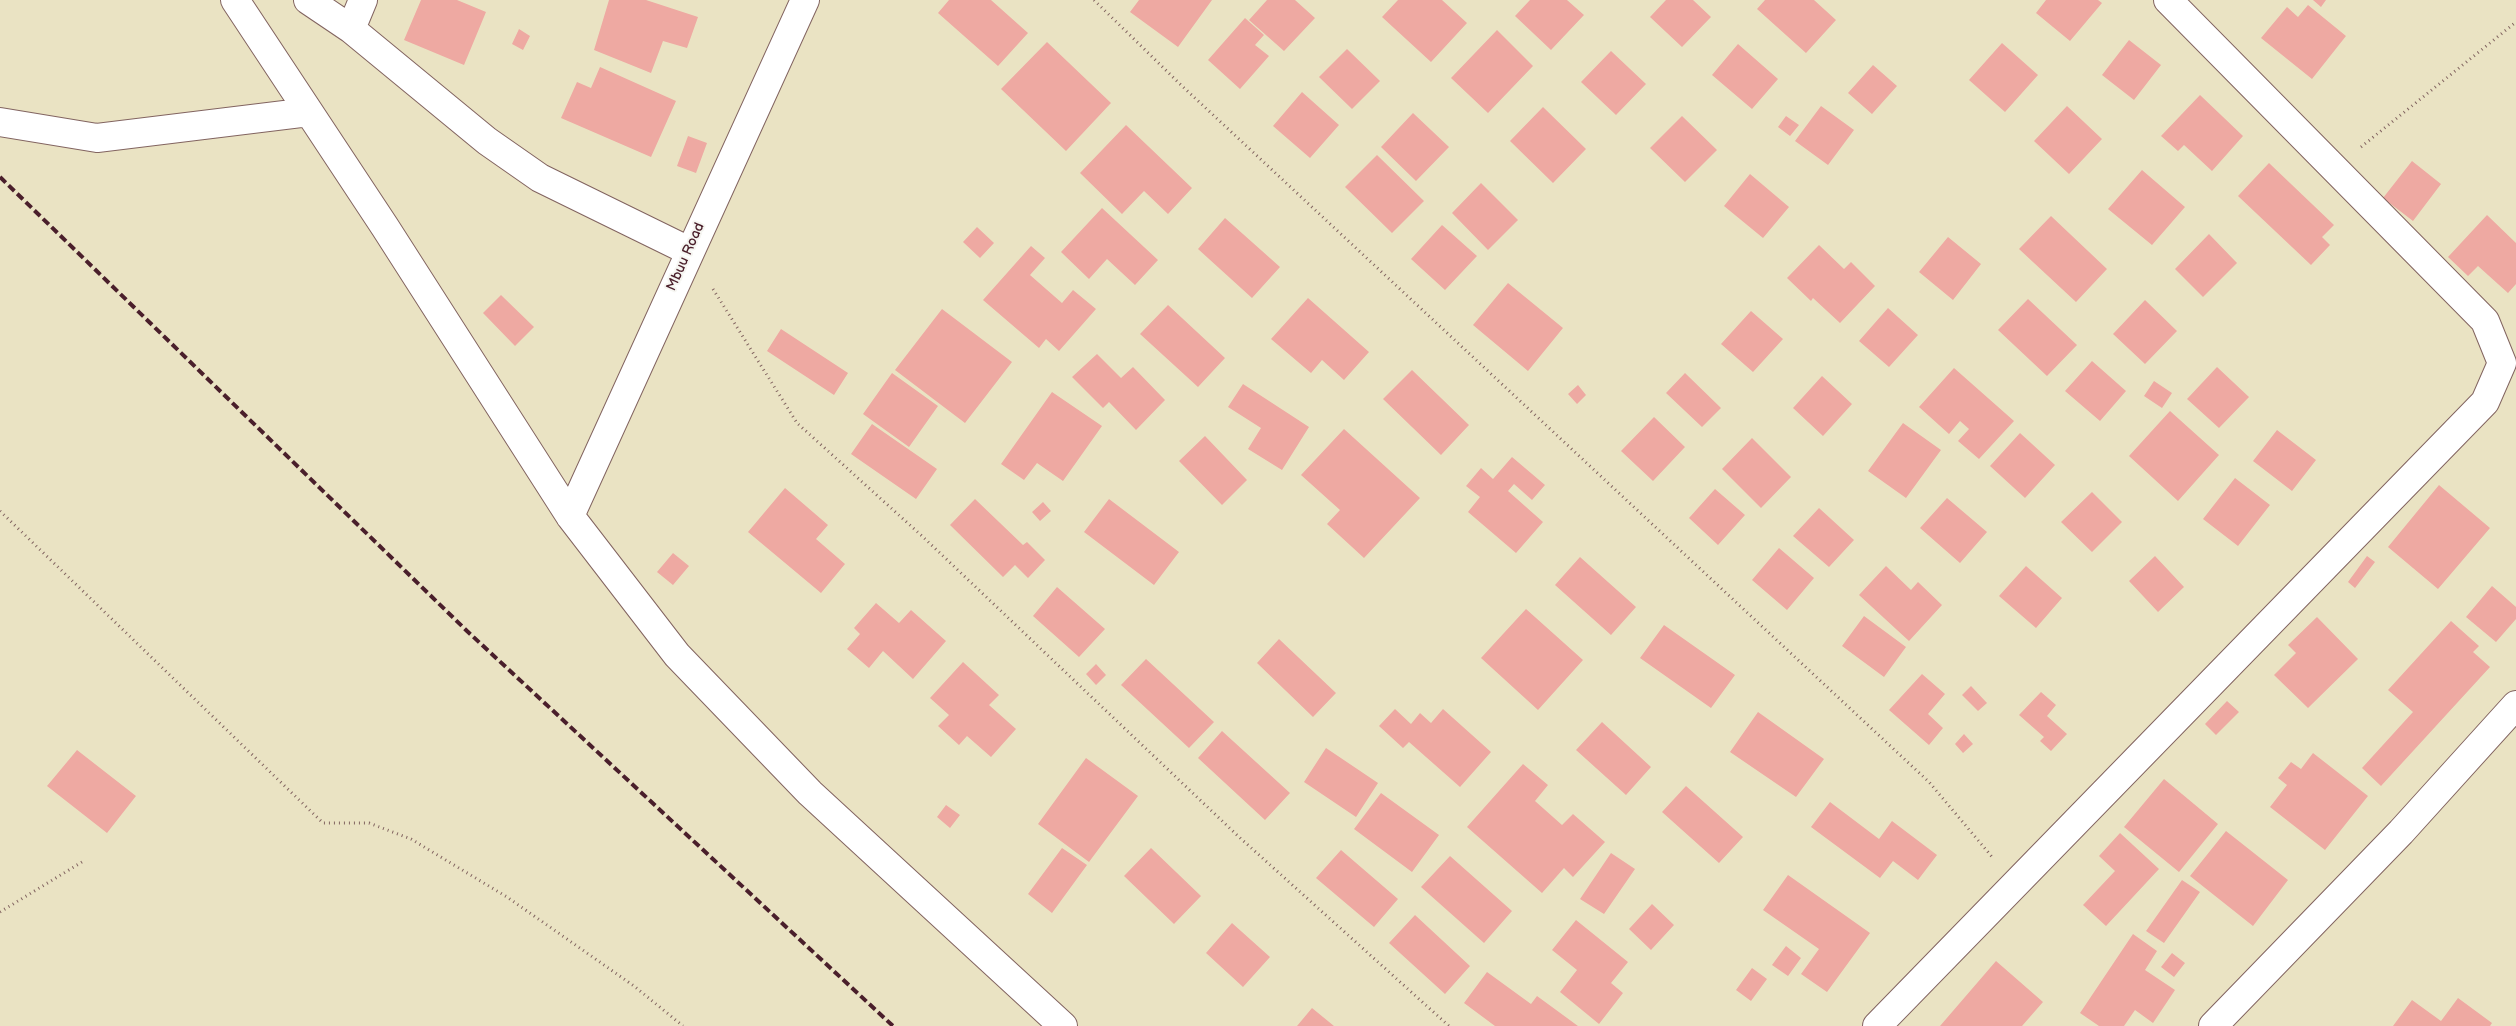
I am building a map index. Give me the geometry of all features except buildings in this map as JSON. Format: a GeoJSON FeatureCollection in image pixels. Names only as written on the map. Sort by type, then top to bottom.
{"type":"FeatureCollection","features":[{"type":"Feature","properties":{"kind":"street"},"geometry":{"type":"LineString","coordinates":[[235,0],[570,516],[677,655],[810,793],[1063,1026]]}},
{"type":"Feature","properties":{"kind":"street"},"geometry":{"type":"LineString","coordinates":[[308,0],[352,29],[487,141],[540,178],[689,251]]}},
{"type":"Feature","properties":{"kind":"street"},"geometry":{"type":"LineString","coordinates":[[352,29],[363,0]]}},
{"type":"Feature","properties":{"kind":"street","name":"Mbuu Road"},"geometry":{"type":"LineString","coordinates":[[570,516],[689,251],[805,0]]}},
{"type":"Feature","properties":{"kind":"street"},"geometry":{"type":"LineString","coordinates":[[1877,1026],[2485,402],[2502,363],[2485,321],[2336,167],[2168,0]]}},
{"type":"Feature","properties":{"kind":"street"},"geometry":{"type":"LineString","coordinates":[[0,122],[97,138],[309,112]]}},
{"type":"Feature","properties":{"kind":"street"},"geometry":{"type":"LineString","coordinates":[[2212,1026],[2401,832],[2516,705]]}},
{"type":"Feature","properties":{"kind":"path"},"geometry":{"type":"LineString","coordinates":[[1094,0],[1180,86],[1929,782],[2015,886]]}},
{"type":"Feature","properties":{"kind":"path"},"geometry":{"type":"LineString","coordinates":[[2336,167],[2516,22]]}},
{"type":"Feature","properties":{"kind":"path"},"geometry":{"type":"LineString","coordinates":[[689,251],[797,423],[922,536],[1238,836],[1449,1026]]}},
{"type":"Feature","properties":{"kind":"path"},"geometry":{"type":"LineString","coordinates":[[0,511],[323,822],[369,823],[411,838],[508,897],[634,986],[683,1026]]}},
{"type":"Feature","properties":{"kind":"path"},"geometry":{"type":"LineString","coordinates":[[0,912],[82,862]]}},
{"type":"Feature","properties":{"kind":"railway"},"geometry":{"type":"LineString","coordinates":[[0,177],[467,631],[893,1026]]}}]}
